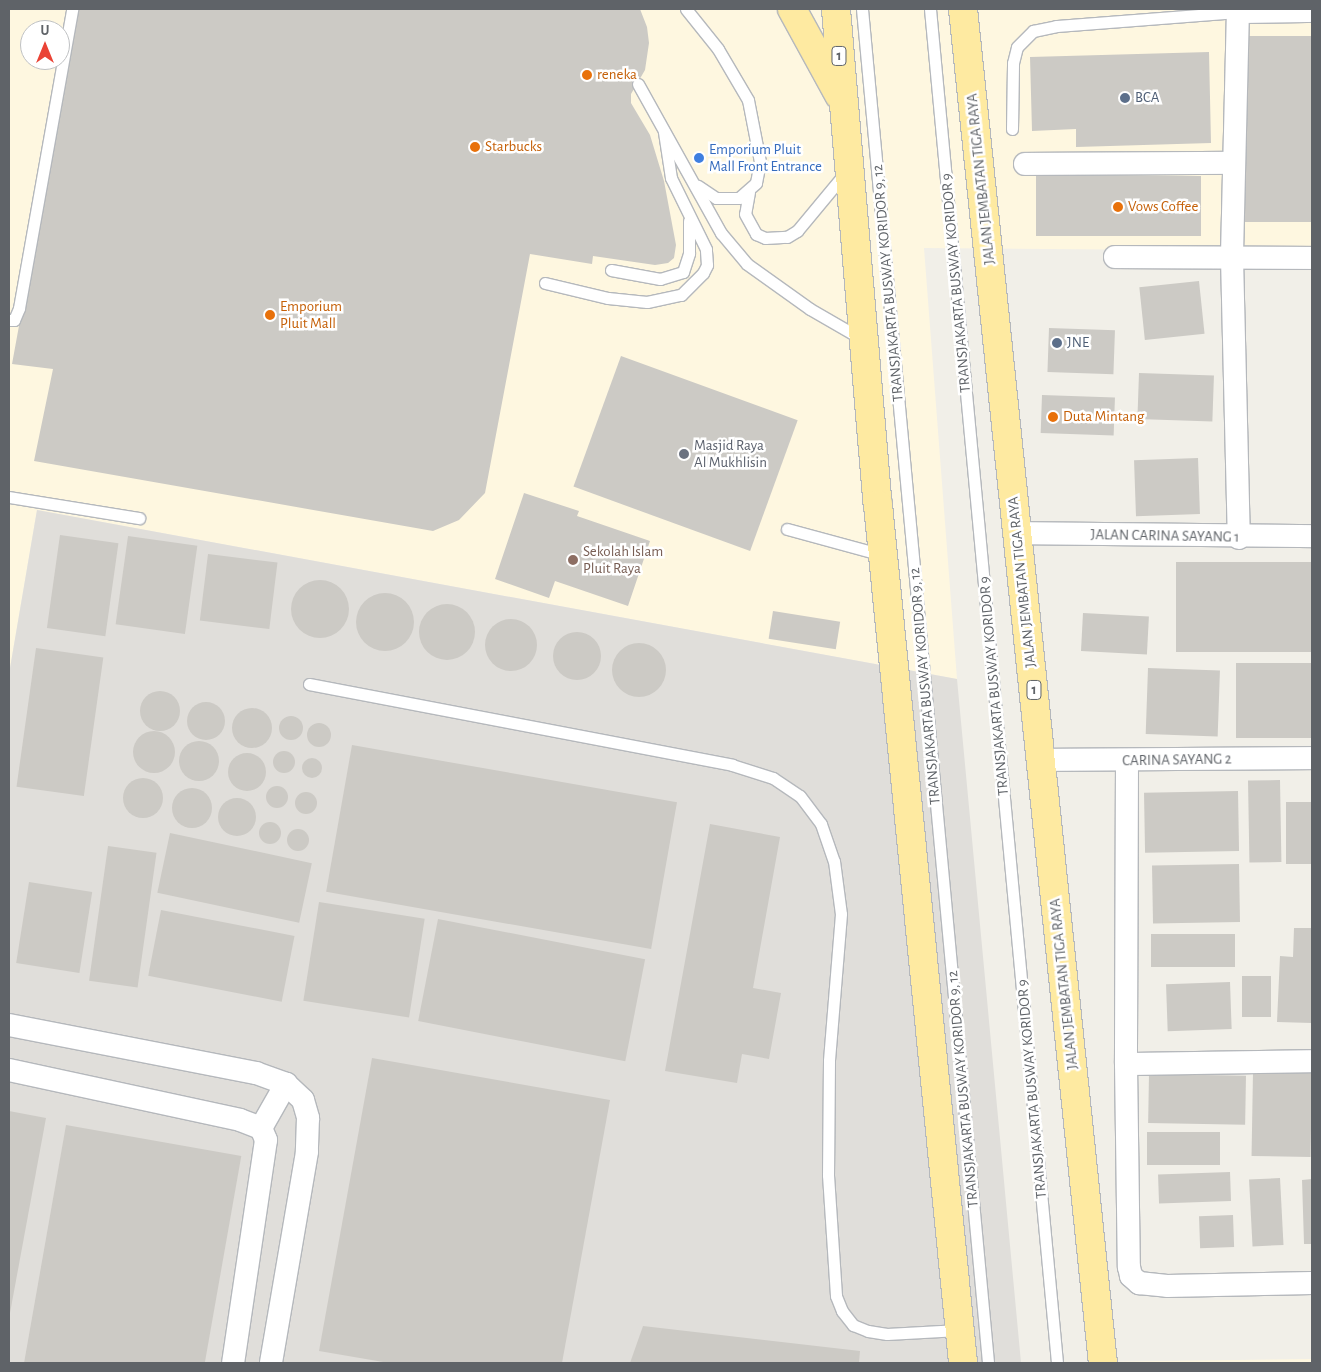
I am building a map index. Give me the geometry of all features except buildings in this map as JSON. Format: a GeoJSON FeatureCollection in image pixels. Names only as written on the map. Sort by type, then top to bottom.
{"type":"FeatureCollection","features":[{"type":"Feature","properties":{"kind":"highway"},"geometry":{"type":"LineString","coordinates":[[792,9],[843,103]]}},
{"type":"Feature","properties":{"kind":"highway","name":"1"},"geometry":{"type":"LineString","coordinates":[[836,9],[883,555],[963,1363]]}},
{"type":"Feature","properties":{"kind":"highway","name":"JALAN JEMBATAN TIGA RAYA"},"geometry":{"type":"LineString","coordinates":[[963,9],[1104,1363]]}},
{"type":"Feature","properties":{"kind":"street"},"geometry":{"type":"LineString","coordinates":[[1240,538],[1232,258],[1238,10],[1312,11]]}},
{"type":"Feature","properties":{"kind":"street"},"geometry":{"type":"LineString","coordinates":[[1025,164],[1234,163]]}},
{"type":"Feature","properties":{"kind":"street"},"geometry":{"type":"LineString","coordinates":[[1115,257],[1312,258]]}},
{"type":"Feature","properties":{"kind":"street","name":"JALAN CARINA SAYANG 1"},"geometry":{"type":"LineString","coordinates":[[1017,534],[1240,538],[1312,536]]}},
{"type":"Feature","properties":{"kind":"street","name":"CARINA SAYANG 2"},"geometry":{"type":"LineString","coordinates":[[1041,760],[1127,761],[1312,758]]}},
{"type":"Feature","properties":{"kind":"street"},"geometry":{"type":"LineString","coordinates":[[1127,761],[1126,1064],[1129,1267],[1131,1276],[1139,1283],[1167,1286],[1312,1284]]}},
{"type":"Feature","properties":{"kind":"street"},"geometry":{"type":"LineString","coordinates":[[9,1026],[256,1073],[286,1084],[303,1100],[308,1118],[307,1152],[271,1363]]}},
{"type":"Feature","properties":{"kind":"street"},"geometry":{"type":"LineString","coordinates":[[1126,1064],[1312,1061]]}},
{"type":"Feature","properties":{"kind":"street"},"geometry":{"type":"LineString","coordinates":[[9,1070],[240,1120],[261,1128],[266,1140],[233,1363]]}},
{"type":"Feature","properties":{"kind":"street"},"geometry":{"type":"LineString","coordinates":[[261,1128],[286,1084]]}},
{"type":"Feature","properties":{"kind":"lane"},"geometry":{"type":"LineString","coordinates":[[9,320],[14,320],[19,308],[72,9]]}},
{"type":"Feature","properties":{"kind":"lane"},"geometry":{"type":"LineString","coordinates":[[686,9],[718,49],[748,100],[760,162],[756,183],[749,192],[739,198],[722,199],[706,194],[695,183]]}},
{"type":"Feature","properties":{"kind":"lane","name":"TRANSJAKARTA BUSWAY KORIDOR 9, 12"},"geometry":{"type":"LineString","coordinates":[[862,9],[988,1363]]}},
{"type":"Feature","properties":{"kind":"lane","name":"TRANSJAKARTA BUSWAY KORIDOR 9"},"geometry":{"type":"LineString","coordinates":[[930,9],[1057,1363]]}},
{"type":"Feature","properties":{"kind":"lane"},"geometry":{"type":"LineString","coordinates":[[1012,129],[1013,63],[1017,48],[1034,31],[1056,26],[1238,10]]}},
{"type":"Feature","properties":{"kind":"lane"},"geometry":{"type":"LineString","coordinates":[[638,84],[695,183],[721,233],[748,264],[810,309],[866,342]]}},
{"type":"Feature","properties":{"kind":"lane"},"geometry":{"type":"LineString","coordinates":[[545,283],[608,298],[647,302],[681,295],[703,272],[708,256],[671,178],[664,129]]}},
{"type":"Feature","properties":{"kind":"lane"},"geometry":{"type":"LineString","coordinates":[[749,192],[745,214],[752,229],[765,238],[787,237],[797,231],[849,168]]}},
{"type":"Feature","properties":{"kind":"lane"},"geometry":{"type":"LineString","coordinates":[[611,270],[660,278],[683,272],[689,253],[688,212]]}},
{"type":"Feature","properties":{"kind":"lane"},"geometry":{"type":"LineString","coordinates":[[9,497],[139,518]]}},
{"type":"Feature","properties":{"kind":"lane"},"geometry":{"type":"LineString","coordinates":[[786,529],[883,555]]}},
{"type":"Feature","properties":{"kind":"lane"},"geometry":{"type":"LineString","coordinates":[[309,684],[732,765],[773,778],[800,796],[821,824],[834,861],[841,914],[829,1071],[828,1175],[836,1296],[842,1311],[853,1324],[868,1332],[887,1334],[959,1330]]}},
{"type":"Feature","properties":{"kind":"shaded area"},"geometry":{"type":"Polygon","coordinates":[[[9,9],[1312,9],[1312,251],[924,248],[957,679],[37,510],[9,674],[9,9]]]}},
{"type":"Feature","properties":{"kind":"shaded area"},"geometry":{"type":"Polygon","coordinates":[[[37,510],[957,679],[1021,1363],[9,1363],[9,674],[37,510]]]}},
{"type":"Feature","properties":{"kind":"shaded area"},"geometry":{"type":"Polygon","coordinates":[[[1312,1359],[1312,1363],[1021,1363],[1312,1359]]]}},
{"type":"Feature","properties":{"kind":"place","name":"reneka"},"geometry":{"type":"Point","coordinates":[587,75]}},
{"type":"Feature","properties":{"kind":"place","name":"BCA"},"geometry":{"type":"Point","coordinates":[1125,98]}},
{"type":"Feature","properties":{"kind":"place","name":"Starbucks"},"geometry":{"type":"Point","coordinates":[475,147]}},
{"type":"Feature","properties":{"kind":"place","name":"Emporium Pluit Mall Front Entrance"},"geometry":{"type":"Point","coordinates":[699,158]}},
{"type":"Feature","properties":{"kind":"place","name":"Vows Coffee"},"geometry":{"type":"Point","coordinates":[1118,207]}},
{"type":"Feature","properties":{"kind":"place","name":"Emporium Pluit Mall"},"geometry":{"type":"Point","coordinates":[270,315]}},
{"type":"Feature","properties":{"kind":"place","name":"JNE"},"geometry":{"type":"Point","coordinates":[1057,343]}},
{"type":"Feature","properties":{"kind":"place","name":"Duta Mintang"},"geometry":{"type":"Point","coordinates":[1053,417]}},
{"type":"Feature","properties":{"kind":"place","name":"Masjid Raya Al Mukhlisin"},"geometry":{"type":"Point","coordinates":[684,454]}},
{"type":"Feature","properties":{"kind":"place","name":"Sekolah Islam Pluit Raya"},"geometry":{"type":"Point","coordinates":[573,560]}}]}
